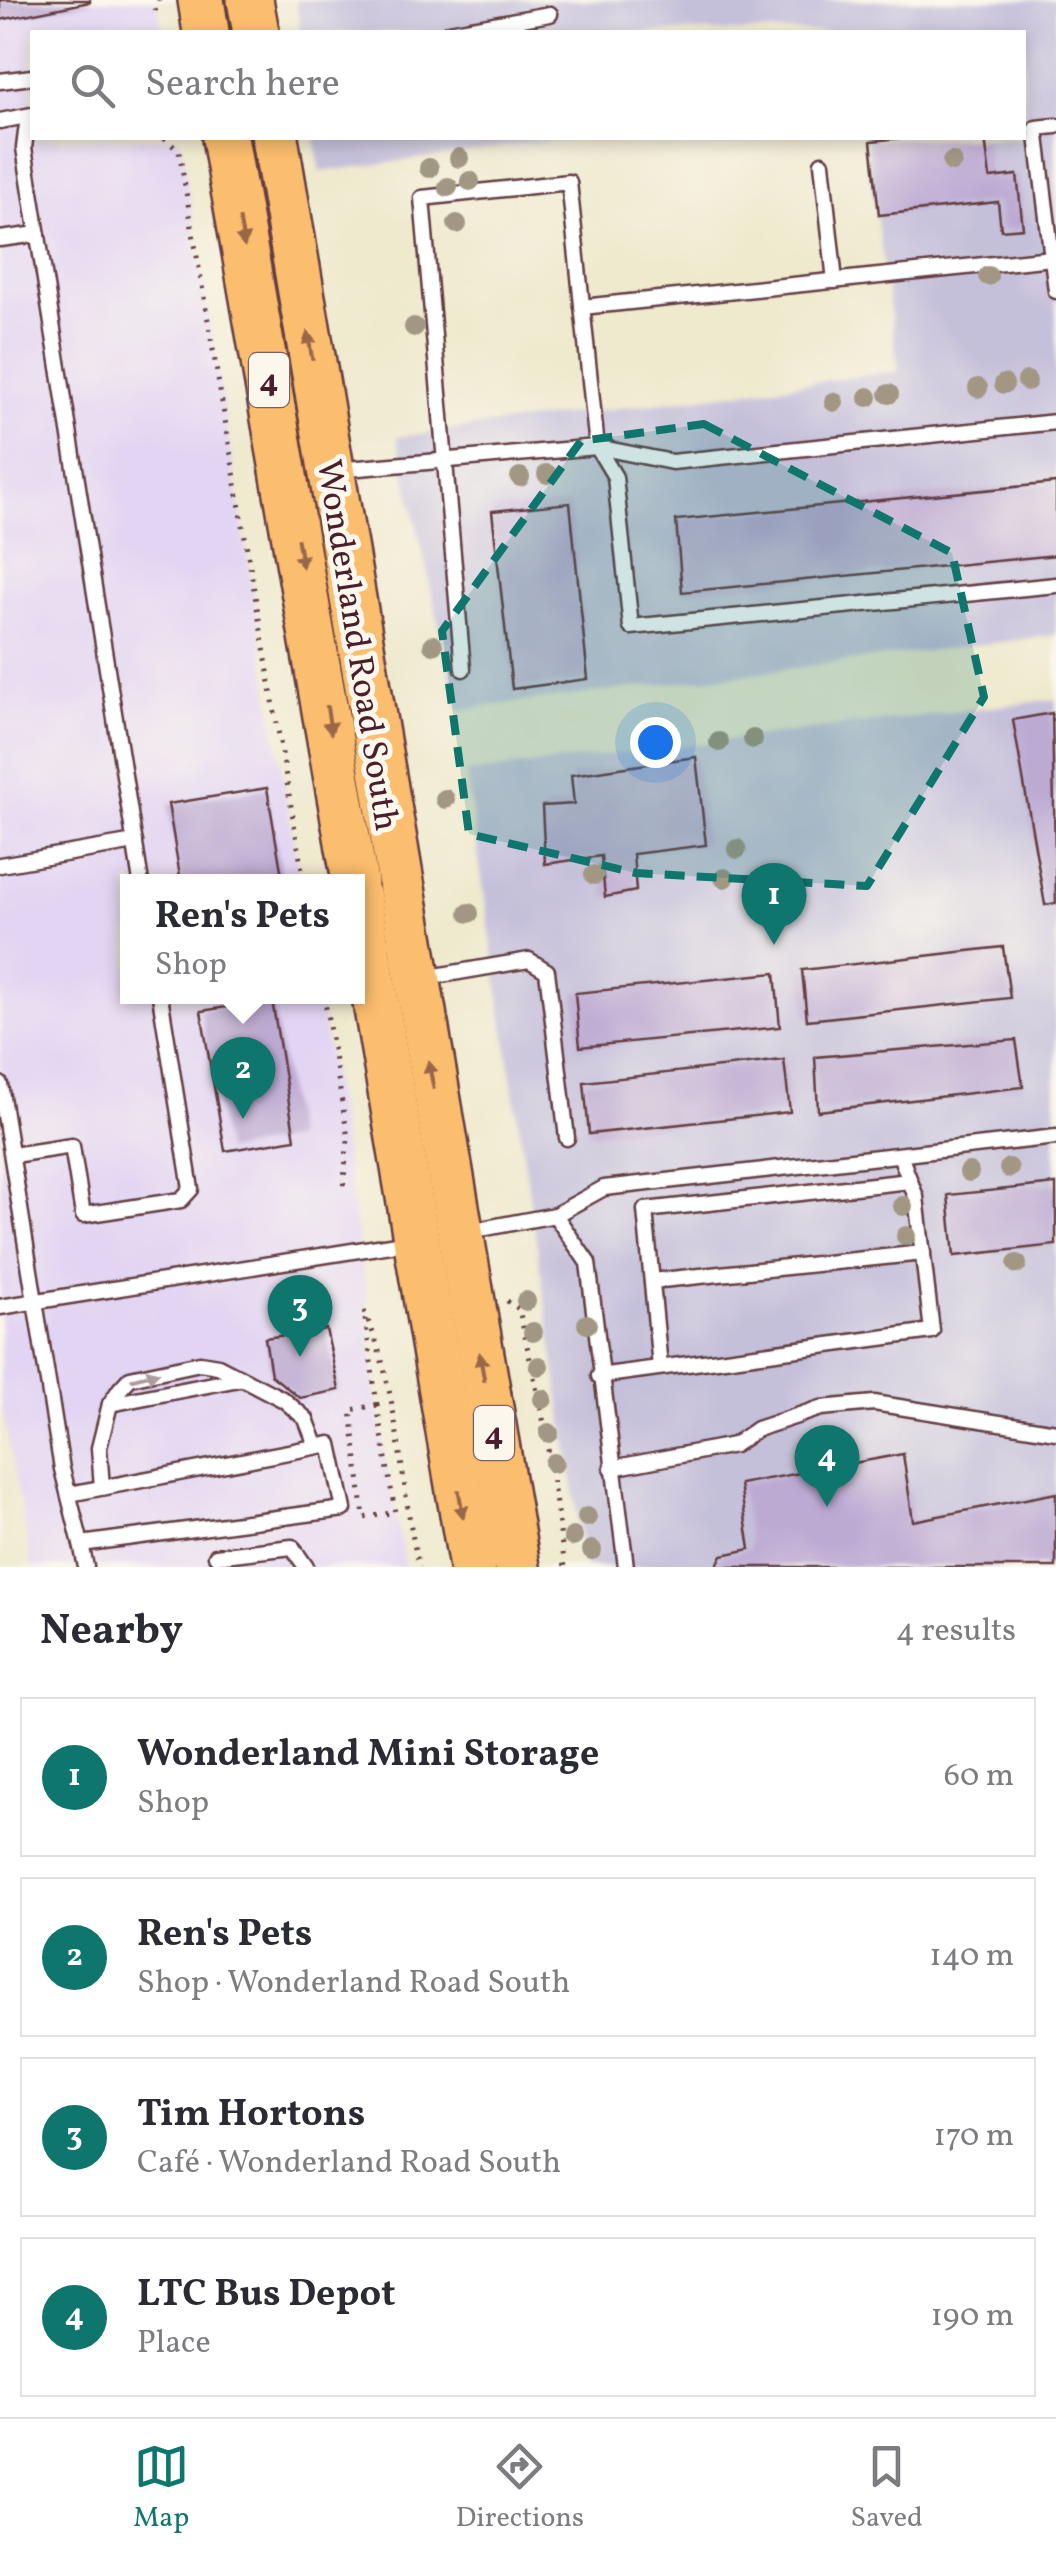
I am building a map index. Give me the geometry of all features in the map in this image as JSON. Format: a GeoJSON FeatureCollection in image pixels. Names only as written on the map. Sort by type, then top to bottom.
{"type":"FeatureCollection","features":[{"type":"Feature","properties":{"kind":"main road"},"geometry":{"type":"LineString","coordinates":[[201,0],[206,30]]}},
{"type":"Feature","properties":{"kind":"main road"},"geometry":{"type":"LineString","coordinates":[[250,0],[256,30]]}},
{"type":"Feature","properties":{"kind":"main road","name":"Wonderland Road South"},"geometry":{"type":"LineString","coordinates":[[225,140],[354,874]]}},
{"type":"Feature","properties":{"kind":"main road","name":"Wonderland Road South"},"geometry":{"type":"LineString","coordinates":[[275,140],[414,980],[472,1567]]}},
{"type":"Feature","properties":{"kind":"main road","name":"Wonderland Road South"},"geometry":{"type":"LineString","coordinates":[[365,927],[516,1567]]}},
{"type":"Feature","properties":{"kind":"lane"},"geometry":{"type":"LineString","coordinates":[[460,30],[550,14]]}},
{"type":"Feature","properties":{"kind":"lane"},"geometry":{"type":"LineString","coordinates":[[0,82],[30,77]]}},
{"type":"Feature","properties":{"kind":"lane"},"geometry":{"type":"LineString","coordinates":[[0,122],[30,116],[24,148],[141,874]]}},
{"type":"Feature","properties":{"kind":"lane"},"geometry":{"type":"LineString","coordinates":[[1056,126],[1036,128],[1056,292]]}},
{"type":"Feature","properties":{"kind":"lane"},"geometry":{"type":"LineString","coordinates":[[822,162],[835,281]]}},
{"type":"Feature","properties":{"kind":"lane"},"geometry":{"type":"LineString","coordinates":[[463,669],[422,198],[569,182],[597,446],[615,477],[631,627],[1056,585]]}},
{"type":"Feature","properties":{"kind":"lane"},"geometry":{"type":"LineString","coordinates":[[0,239],[38,234]]}},
{"type":"Feature","properties":{"kind":"lane"},"geometry":{"type":"LineString","coordinates":[[582,307],[1052,258]]}},
{"type":"Feature","properties":{"kind":"lane"},"geometry":{"type":"LineString","coordinates":[[331,471],[597,446],[672,462],[1056,422]]}},
{"type":"Feature","properties":{"kind":"lane"},"geometry":{"type":"LineString","coordinates":[[0,865],[135,842]]}},
{"type":"Feature","properties":{"kind":"lane"},"geometry":{"type":"LineString","coordinates":[[414,980],[529,960],[547,971],[567,1138]]}},
{"type":"Feature","properties":{"kind":"lane"},"geometry":{"type":"LineString","coordinates":[[12,1156],[72,1146],[83,1216],[180,1200],[191,1189],[161,1004]]}},
{"type":"Feature","properties":{"kind":"lane"},"geometry":{"type":"LineString","coordinates":[[0,1084],[38,1301],[62,1469],[86,1567]]}},
{"type":"Feature","properties":{"kind":"lane"},"geometry":{"type":"LineString","coordinates":[[0,1307],[438,1237],[555,1214],[604,1188],[1056,1137]]}},
{"type":"Feature","properties":{"kind":"lane"},"geometry":{"type":"LineString","coordinates":[[600,1376],[932,1331],[923,1252],[910,1181],[900,1155]]}},
{"type":"Feature","properties":{"kind":"lane"},"geometry":{"type":"LineString","coordinates":[[660,1367],[645,1210],[910,1181]]}},
{"type":"Feature","properties":{"kind":"lane"},"geometry":{"type":"LineString","coordinates":[[555,1214],[588,1263],[626,1567]]}},
{"type":"Feature","properties":{"kind":"lane"},"geometry":{"type":"LineString","coordinates":[[652,1281],[923,1252]]}},
{"type":"Feature","properties":{"kind":"lane"},"geometry":{"type":"LineString","coordinates":[[102,1487],[99,1448],[110,1404],[130,1378],[200,1364],[218,1366],[284,1400],[306,1419],[316,1445]]}},
{"type":"Feature","properties":{"kind":"lane"},"geometry":{"type":"LineString","coordinates":[[110,1404],[238,1379]]}},
{"type":"Feature","properties":{"kind":"lane"},"geometry":{"type":"LineString","coordinates":[[612,1468],[734,1445],[757,1428],[821,1408],[874,1403],[1056,1432]]}},
{"type":"Feature","properties":{"kind":"lane"},"geometry":{"type":"LineString","coordinates":[[69,1494],[330,1444],[344,1509],[81,1544]]}},
{"type":"Feature","properties":{"kind":"lane"},"geometry":{"type":"LineString","coordinates":[[216,1556],[292,1547],[306,1567]]}},
{"type":"Feature","properties":{"kind":"path"},"geometry":{"type":"LineString","coordinates":[[155,11],[160,0]]}},
{"type":"Feature","properties":{"kind":"path"},"geometry":{"type":"LineString","coordinates":[[166,140],[179,150],[303,874]]}},
{"type":"Feature","properties":{"kind":"path"},"geometry":{"type":"LineString","coordinates":[[325,1004],[348,1138],[342,1189]]}},
{"type":"Feature","properties":{"kind":"path"},"geometry":{"type":"LineString","coordinates":[[499,1296],[519,1309],[545,1428],[566,1567]]}},
{"type":"Feature","properties":{"kind":"path"},"geometry":{"type":"LineString","coordinates":[[376,1405],[351,1410],[364,1518],[396,1512],[364,1311],[382,1350],[419,1567]]}},
{"type":"Feature","properties":{"kind":"highlighted area"},"geometry":{"type":"Polygon","coordinates":[[[704,424],[952,553],[984,697],[867,886],[636,873],[469,834],[442,631],[581,441],[704,424]]]}},
{"type":"Feature","properties":{"kind":"shaded area"},"geometry":{"type":"Polygon","coordinates":[[[0,0],[157,0],[163,30],[30,30],[30,140],[180,140],[299,874],[120,874],[120,1004],[320,1004],[366,1290],[377,1405],[405,1567],[32,1567],[0,1397],[0,0]]]}},
{"type":"Feature","properties":{"kind":"shaded area"},"geometry":{"type":"Polygon","coordinates":[[[296,0],[1056,0],[1056,635],[458,710],[397,437],[899,371],[865,140],[1026,140],[1026,30],[300,30],[296,0]]]}},
{"type":"Feature","properties":{"kind":"shaded area"},"geometry":{"type":"Polygon","coordinates":[[[315,140],[555,140],[320,172],[315,140]]]}},
{"type":"Feature","properties":{"kind":"shaded area"},"geometry":{"type":"Polygon","coordinates":[[[1056,699],[1056,1567],[585,1567],[466,773],[1056,699]]]}},
{"type":"Feature","properties":{"kind":"building"},"geometry":{"type":"Polygon","coordinates":[[[0,0],[90,0],[90,2],[0,20],[0,0]]]}},
{"type":"Feature","properties":{"kind":"building"},"geometry":{"type":"Polygon","coordinates":[[[985,140],[990,178],[1017,175],[1023,228],[1001,230],[998,202],[879,215],[871,141],[985,140]]]}},
{"type":"Feature","properties":{"kind":"building"},"geometry":{"type":"Polygon","coordinates":[[[1056,483],[1056,555],[682,592],[676,520],[1056,483]]]}},
{"type":"Feature","properties":{"kind":"building"},"geometry":{"type":"Polygon","coordinates":[[[570,503],[588,679],[512,689],[492,511],[570,503]]]}},
{"type":"Feature","properties":{"kind":"building"},"geometry":{"type":"Polygon","coordinates":[[[1052,713],[1056,903],[1045,905],[1013,720],[1052,713]]]}},
{"type":"Feature","properties":{"kind":"building"},"geometry":{"type":"Polygon","coordinates":[[[696,757],[706,845],[633,854],[636,891],[605,897],[601,856],[545,864],[542,806],[574,804],[571,775],[696,757]]]}},
{"type":"Feature","properties":{"kind":"building"},"geometry":{"type":"Polygon","coordinates":[[[267,788],[282,874],[180,874],[168,804],[267,788]]]}},
{"type":"Feature","properties":{"kind":"building"},"geometry":{"type":"Polygon","coordinates":[[[1003,947],[1010,998],[807,1020],[802,970],[1003,947]]]}},
{"type":"Feature","properties":{"kind":"building"},"geometry":{"type":"Polygon","coordinates":[[[775,973],[780,1027],[580,1047],[575,993],[775,973]]]}},
{"type":"Feature","properties":{"kind":"building"},"geometry":{"type":"Polygon","coordinates":[[[273,1004],[295,1139],[225,1151],[201,1011],[273,1004]]]}},
{"type":"Feature","properties":{"kind":"building"},"geometry":{"type":"Polygon","coordinates":[[[1016,1040],[1023,1087],[818,1111],[815,1057],[1016,1040]]]}},
{"type":"Feature","properties":{"kind":"building"},"geometry":{"type":"Polygon","coordinates":[[[784,1060],[790,1112],[589,1134],[584,1082],[784,1060]]]}},
{"type":"Feature","properties":{"kind":"building"},"geometry":{"type":"Polygon","coordinates":[[[1056,1184],[1056,1245],[954,1256],[948,1195],[1056,1184]]]}},
{"type":"Feature","properties":{"kind":"building"},"geometry":{"type":"Polygon","coordinates":[[[326,1329],[339,1390],[300,1398],[271,1375],[265,1338],[326,1329]]]}},
{"type":"Feature","properties":{"kind":"building"},"geometry":{"type":"Polygon","coordinates":[[[903,1454],[913,1521],[1056,1493],[1056,1567],[716,1567],[722,1555],[750,1549],[740,1484],[903,1454]]]}},
{"type":"Feature","properties":{"kind":"place","name":"Wonderland Mini Storage"},"geometry":{"type":"Point","coordinates":[774,945]}},
{"type":"Feature","properties":{"kind":"place","name":"Ren's Pets"},"geometry":{"type":"Point","coordinates":[243,1119]}},
{"type":"Feature","properties":{"kind":"place","name":"Tim Hortons"},"geometry":{"type":"Point","coordinates":[300,1357]}},
{"type":"Feature","properties":{"kind":"place","name":"LTC Bus Depot"},"geometry":{"type":"Point","coordinates":[827,1507]}}]}
